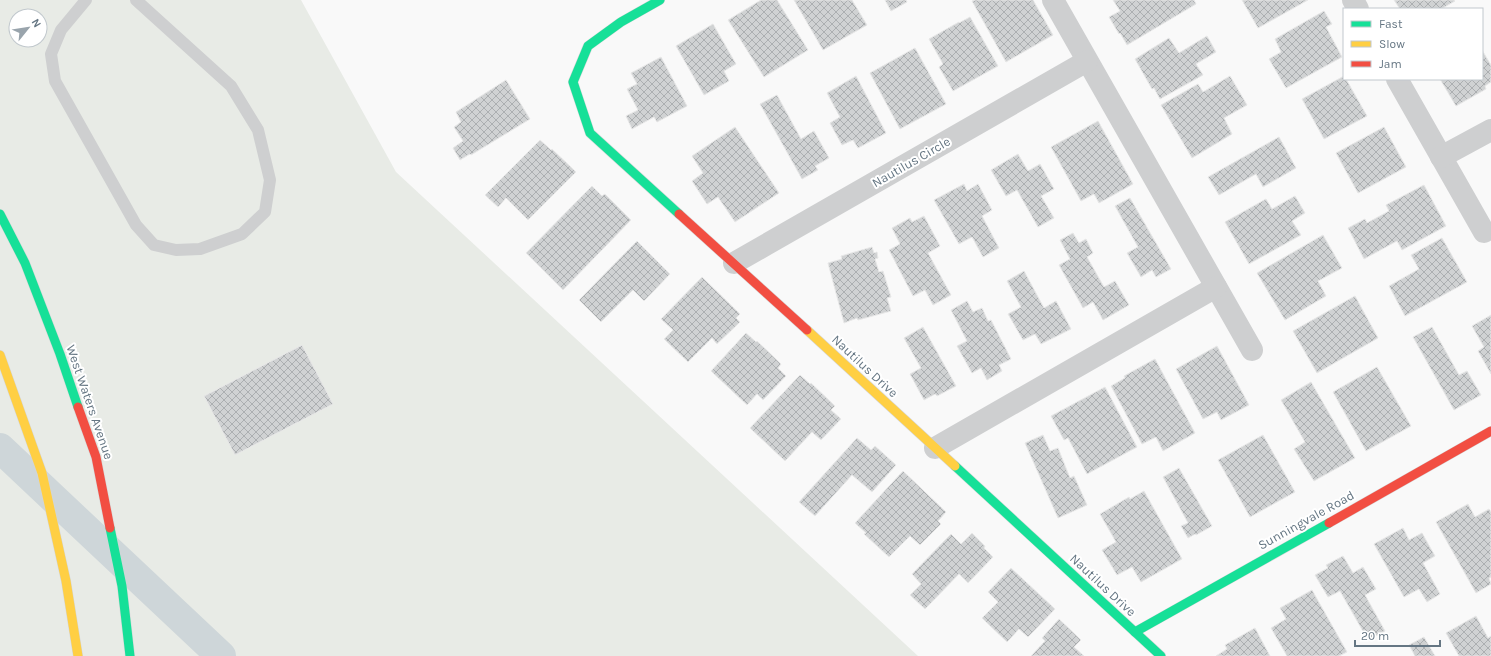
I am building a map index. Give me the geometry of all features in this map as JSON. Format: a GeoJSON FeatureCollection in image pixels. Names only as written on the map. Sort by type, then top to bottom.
{"type":"FeatureCollection","features":[{"type":"Feature","properties":{"kind":"street","name":"Nautilus Drive"},"geometry":{"type":"LineString","coordinates":[[660,0],[621,22],[588,46],[573,82],[590,133],[734,263],[1161,656]]}},
{"type":"Feature","properties":{"kind":"street"},"geometry":{"type":"LineString","coordinates":[[1053,0],[1252,350]]}},
{"type":"Feature","properties":{"kind":"street","name":"Nautilus Circle"},"geometry":{"type":"LineString","coordinates":[[734,263],[1087,61]]}},
{"type":"Feature","properties":{"kind":"street"},"geometry":{"type":"LineString","coordinates":[[1398,80],[1484,232]]}},
{"type":"Feature","properties":{"kind":"street"},"geometry":{"type":"LineString","coordinates":[[1441,157],[1491,130]]}},
{"type":"Feature","properties":{"kind":"street","name":"West Waters Avenue"},"geometry":{"type":"LineString","coordinates":[[0,214],[25,263],[60,354],[96,456],[122,586],[130,656]]}},
{"type":"Feature","properties":{"kind":"street"},"geometry":{"type":"LineString","coordinates":[[935,448],[1216,287]]}},
{"type":"Feature","properties":{"kind":"street"},"geometry":{"type":"LineString","coordinates":[[0,355],[42,473],[66,580],[78,656]]}},
{"type":"Feature","properties":{"kind":"street","name":"Sunningvale Road"},"geometry":{"type":"LineString","coordinates":[[1135,632],[1491,431]]}},
{"type":"Feature","properties":{"kind":"lane"},"geometry":{"type":"LineString","coordinates":[[86,0],[61,30],[51,54],[55,82],[136,225],[154,245],[176,250],[200,249],[242,234],[265,212],[270,180],[258,130],[231,86],[136,0]]}},
{"type":"Feature","properties":{"kind":"shaded area"},"geometry":{"type":"Polygon","coordinates":[[[0,0],[301,0],[396,172],[918,656],[0,656],[0,0]]]}},
{"type":"Feature","properties":{"kind":"building"},"geometry":{"type":"Polygon","coordinates":[[[761,0],[777,0],[808,50],[764,77],[728,20],[761,0]]]}},
{"type":"Feature","properties":{"kind":"building"},"geometry":{"type":"Polygon","coordinates":[[[794,0],[852,0],[867,25],[823,50],[794,0]]]}},
{"type":"Feature","properties":{"kind":"building"},"geometry":{"type":"Polygon","coordinates":[[[885,0],[906,0],[907,2],[891,11],[885,0]]]}},
{"type":"Feature","properties":{"kind":"building"},"geometry":{"type":"Polygon","coordinates":[[[1033,0],[1053,35],[1006,62],[972,1],[1033,0]]]}},
{"type":"Feature","properties":{"kind":"building"},"geometry":{"type":"Polygon","coordinates":[[[1113,0],[1194,0],[1196,4],[1127,45],[1109,17],[1120,11],[1113,0]]]}},
{"type":"Feature","properties":{"kind":"building"},"geometry":{"type":"Polygon","coordinates":[[[1242,0],[1308,0],[1258,28],[1242,0]]]}},
{"type":"Feature","properties":{"kind":"building"},"geometry":{"type":"Polygon","coordinates":[[[1394,0],[1455,1],[1443,8],[1399,8],[1394,0]]]}},
{"type":"Feature","properties":{"kind":"building"},"geometry":{"type":"Polygon","coordinates":[[[1324,11],[1332,24],[1326,27],[1342,57],[1286,88],[1269,59],[1281,52],[1275,39],[1324,11]]]}},
{"type":"Feature","properties":{"kind":"building"},"geometry":{"type":"Polygon","coordinates":[[[970,17],[998,66],[953,91],[939,67],[943,64],[929,39],[970,17]]]}},
{"type":"Feature","properties":{"kind":"building"},"geometry":{"type":"Polygon","coordinates":[[[713,24],[736,64],[724,71],[729,81],[704,95],[676,46],[713,24]]]}},
{"type":"Feature","properties":{"kind":"building"},"geometry":{"type":"Polygon","coordinates":[[[1207,36],[1216,52],[1196,64],[1203,75],[1160,99],[1154,88],[1152,89],[1135,59],[1169,38],[1179,53],[1207,36]]]}},
{"type":"Feature","properties":{"kind":"building"},"geometry":{"type":"Polygon","coordinates":[[[915,48],[946,104],[900,129],[870,73],[915,48]]]}},
{"type":"Feature","properties":{"kind":"building"},"geometry":{"type":"Polygon","coordinates":[[[1483,52],[1491,65],[1491,82],[1485,86],[1486,89],[1456,106],[1441,80],[1483,80],[1483,52]]]}},
{"type":"Feature","properties":{"kind":"building"},"geometry":{"type":"Polygon","coordinates":[[[661,57],[687,106],[657,122],[654,117],[632,129],[626,116],[638,110],[627,89],[637,84],[631,73],[661,57]]]}},
{"type":"Feature","properties":{"kind":"building"},"geometry":{"type":"Polygon","coordinates":[[[856,76],[886,133],[858,148],[853,140],[842,145],[830,123],[840,117],[827,93],[856,76]]]}},
{"type":"Feature","properties":{"kind":"building"},"geometry":{"type":"Polygon","coordinates":[[[1230,76],[1247,105],[1224,118],[1232,134],[1192,158],[1161,105],[1198,84],[1203,92],[1230,76]]]}},
{"type":"Feature","properties":{"kind":"building"},"geometry":{"type":"Polygon","coordinates":[[[1343,77],[1343,80],[1347,80],[1367,116],[1324,139],[1302,99],[1343,77]]]}},
{"type":"Feature","properties":{"kind":"building"},"geometry":{"type":"Polygon","coordinates":[[[506,80],[530,119],[471,155],[470,154],[460,160],[453,148],[463,141],[454,127],[461,122],[456,112],[506,80]]]}},
{"type":"Feature","properties":{"kind":"building"},"geometry":{"type":"Polygon","coordinates":[[[777,95],[801,139],[814,131],[829,158],[815,166],[818,170],[802,179],[760,104],[777,95]]]}},
{"type":"Feature","properties":{"kind":"building"},"geometry":{"type":"Polygon","coordinates":[[[1098,121],[1133,184],[1099,203],[1094,194],[1081,201],[1051,147],[1098,121]]]}},
{"type":"Feature","properties":{"kind":"building"},"geometry":{"type":"Polygon","coordinates":[[[735,127],[779,193],[735,222],[718,197],[707,204],[692,181],[703,173],[692,156],[735,127]]]}},
{"type":"Feature","properties":{"kind":"building"},"geometry":{"type":"Polygon","coordinates":[[[1384,127],[1406,167],[1358,193],[1336,153],[1384,127]]]}},
{"type":"Feature","properties":{"kind":"building"},"geometry":{"type":"Polygon","coordinates":[[[1279,137],[1296,168],[1263,187],[1256,174],[1219,195],[1208,177],[1279,137]]]}},
{"type":"Feature","properties":{"kind":"building"},"geometry":{"type":"Polygon","coordinates":[[[540,140],[551,150],[552,149],[576,172],[528,220],[506,198],[498,207],[485,195],[540,140]]]}},
{"type":"Feature","properties":{"kind":"building"},"geometry":{"type":"Polygon","coordinates":[[[1018,154],[1028,171],[1040,164],[1054,189],[1041,196],[1054,218],[1038,227],[1017,190],[1006,196],[991,170],[1018,154]]]}},
{"type":"Feature","properties":{"kind":"building"},"geometry":{"type":"Polygon","coordinates":[[[964,184],[967,191],[978,184],[992,210],[982,216],[999,248],[983,257],[972,237],[959,244],[934,200],[964,184]]]}},
{"type":"Feature","properties":{"kind":"building"},"geometry":{"type":"Polygon","coordinates":[[[1424,185],[1446,226],[1402,250],[1397,241],[1364,259],[1348,228],[1365,219],[1367,223],[1389,211],[1386,205],[1424,185]]]}},
{"type":"Feature","properties":{"kind":"building"},"geometry":{"type":"Polygon","coordinates":[[[592,186],[602,196],[605,194],[631,220],[563,290],[526,253],[592,186]]]}},
{"type":"Feature","properties":{"kind":"building"},"geometry":{"type":"Polygon","coordinates":[[[1295,196],[1305,213],[1292,221],[1301,235],[1249,264],[1225,222],[1266,199],[1272,209],[1295,196]]]}},
{"type":"Feature","properties":{"kind":"building"},"geometry":{"type":"Polygon","coordinates":[[[1130,198],[1171,269],[1156,277],[1152,270],[1141,277],[1127,253],[1138,247],[1115,206],[1130,198]]]}},
{"type":"Feature","properties":{"kind":"building"},"geometry":{"type":"Polygon","coordinates":[[[924,216],[940,246],[928,253],[951,295],[933,305],[925,290],[913,296],[889,250],[900,244],[892,228],[910,218],[912,222],[924,216]]]}},
{"type":"Feature","properties":{"kind":"building"},"geometry":{"type":"Polygon","coordinates":[[[1073,233],[1079,243],[1086,239],[1093,253],[1087,257],[1104,287],[1115,281],[1129,305],[1103,320],[1093,302],[1083,308],[1059,265],[1070,259],[1060,240],[1073,233]]]}},
{"type":"Feature","properties":{"kind":"building"},"geometry":{"type":"Polygon","coordinates":[[[1323,235],[1342,268],[1318,281],[1326,296],[1285,320],[1257,273],[1323,235]]]}},
{"type":"Feature","properties":{"kind":"building"},"geometry":{"type":"Polygon","coordinates":[[[1442,238],[1467,282],[1405,316],[1389,286],[1419,269],[1411,255],[1442,238]]]}},
{"type":"Feature","properties":{"kind":"building"},"geometry":{"type":"Polygon","coordinates":[[[637,241],[670,274],[644,301],[633,290],[601,322],[579,300],[637,241]]]}},
{"type":"Feature","properties":{"kind":"building"},"geometry":{"type":"Polygon","coordinates":[[[872,247],[874,253],[877,252],[878,258],[875,259],[879,272],[883,271],[891,297],[887,298],[891,311],[858,320],[857,318],[844,323],[828,263],[842,259],[841,256],[872,247]]]}},
{"type":"Feature","properties":{"kind":"building"},"geometry":{"type":"Polygon","coordinates":[[[1024,271],[1044,308],[1056,301],[1071,329],[1041,344],[1035,334],[1023,340],[1008,314],[1021,307],[1007,281],[1024,271]]]}},
{"type":"Feature","properties":{"kind":"building"},"geometry":{"type":"Polygon","coordinates":[[[702,277],[740,314],[736,318],[740,322],[717,344],[712,338],[688,362],[664,339],[673,330],[661,319],[702,277]]]}},
{"type":"Feature","properties":{"kind":"building"},"geometry":{"type":"Polygon","coordinates":[[[1355,296],[1378,338],[1317,373],[1293,331],[1355,296]]]}},
{"type":"Feature","properties":{"kind":"building"},"geometry":{"type":"Polygon","coordinates":[[[967,301],[973,312],[982,308],[988,321],[991,320],[1011,359],[999,365],[1002,371],[987,380],[981,368],[972,373],[957,346],[967,341],[951,310],[967,301]]]}},
{"type":"Feature","properties":{"kind":"building"},"geometry":{"type":"Polygon","coordinates":[[[1491,315],[1491,374],[1478,351],[1484,347],[1472,326],[1491,315]]]}},
{"type":"Feature","properties":{"kind":"building"},"geometry":{"type":"Polygon","coordinates":[[[923,327],[956,386],[937,396],[935,394],[924,400],[910,374],[921,368],[904,338],[923,327]]]}},
{"type":"Feature","properties":{"kind":"building"},"geometry":{"type":"Polygon","coordinates":[[[1432,327],[1459,375],[1467,371],[1481,395],[1454,410],[1413,337],[1432,327]]]}},
{"type":"Feature","properties":{"kind":"building"},"geometry":{"type":"Polygon","coordinates":[[[746,333],[756,342],[757,341],[781,364],[778,368],[786,376],[763,400],[757,394],[747,405],[711,371],[746,333]]]}},
{"type":"Feature","properties":{"kind":"building"},"geometry":{"type":"Polygon","coordinates":[[[302,345],[333,404],[235,455],[204,396],[302,345]]]}},
{"type":"Feature","properties":{"kind":"building"},"geometry":{"type":"Polygon","coordinates":[[[1217,346],[1249,405],[1221,420],[1217,412],[1203,419],[1176,369],[1217,346]]]}},
{"type":"Feature","properties":{"kind":"building"},"geometry":{"type":"Polygon","coordinates":[[[1155,359],[1195,433],[1163,451],[1156,437],[1142,444],[1111,386],[1125,378],[1124,376],[1155,359]]]}},
{"type":"Feature","properties":{"kind":"building"},"geometry":{"type":"Polygon","coordinates":[[[1377,367],[1411,426],[1366,451],[1333,392],[1377,367]]]}},
{"type":"Feature","properties":{"kind":"building"},"geometry":{"type":"Polygon","coordinates":[[[800,375],[810,384],[811,383],[835,406],[831,410],[841,419],[821,440],[812,432],[785,461],[750,428],[800,375]]]}},
{"type":"Feature","properties":{"kind":"building"},"geometry":{"type":"Polygon","coordinates":[[[1311,382],[1355,458],[1314,481],[1294,449],[1305,442],[1281,400],[1311,382]]]}},
{"type":"Feature","properties":{"kind":"building"},"geometry":{"type":"Polygon","coordinates":[[[1105,387],[1137,447],[1087,474],[1068,438],[1064,440],[1051,416],[1105,387]]]}},
{"type":"Feature","properties":{"kind":"building"},"geometry":{"type":"Polygon","coordinates":[[[1043,435],[1050,451],[1058,448],[1070,478],[1074,476],[1087,505],[1058,518],[1025,443],[1043,435]]]}},
{"type":"Feature","properties":{"kind":"building"},"geometry":{"type":"Polygon","coordinates":[[[1263,435],[1295,492],[1250,517],[1218,460],[1263,435]]]}},
{"type":"Feature","properties":{"kind":"building"},"geometry":{"type":"Polygon","coordinates":[[[857,438],[871,450],[875,446],[896,465],[872,492],[852,475],[815,516],[799,502],[857,438]]]}},
{"type":"Feature","properties":{"kind":"building"},"geometry":{"type":"Polygon","coordinates":[[[1179,468],[1212,526],[1188,538],[1181,526],[1188,523],[1163,477],[1179,468]]]}},
{"type":"Feature","properties":{"kind":"building"},"geometry":{"type":"Polygon","coordinates":[[[903,471],[946,512],[938,521],[941,524],[920,545],[910,536],[889,557],[864,534],[866,533],[855,523],[903,471]]]}},
{"type":"Feature","properties":{"kind":"building"},"geometry":{"type":"Polygon","coordinates":[[[1144,491],[1182,559],[1141,582],[1132,567],[1117,575],[1102,550],[1116,542],[1100,514],[1129,497],[1130,499],[1144,491]]]}},
{"type":"Feature","properties":{"kind":"building"},"geometry":{"type":"Polygon","coordinates":[[[1468,504],[1475,517],[1489,509],[1491,512],[1491,577],[1489,578],[1491,584],[1476,593],[1436,522],[1468,504]]]}},
{"type":"Feature","properties":{"kind":"building"},"geometry":{"type":"Polygon","coordinates":[[[1403,528],[1409,540],[1422,533],[1435,556],[1423,563],[1440,594],[1427,602],[1419,589],[1404,597],[1374,544],[1403,528]]]}},
{"type":"Feature","properties":{"kind":"building"},"geometry":{"type":"Polygon","coordinates":[[[972,533],[985,546],[984,548],[993,557],[968,583],[959,574],[925,609],[910,595],[921,584],[912,574],[951,534],[961,544],[972,533]]]}},
{"type":"Feature","properties":{"kind":"building"},"geometry":{"type":"Polygon","coordinates":[[[1343,556],[1353,573],[1363,567],[1376,589],[1365,595],[1385,631],[1368,640],[1340,591],[1328,597],[1315,575],[1328,568],[1326,565],[1343,556]]]}},
{"type":"Feature","properties":{"kind":"building"},"geometry":{"type":"Polygon","coordinates":[[[1011,568],[1055,609],[1028,637],[1019,629],[1007,642],[982,618],[998,602],[988,592],[1011,568]]]}},
{"type":"Feature","properties":{"kind":"building"},"geometry":{"type":"Polygon","coordinates":[[[1312,590],[1347,652],[1339,656],[1287,656],[1271,628],[1286,619],[1280,608],[1312,590]]]}},
{"type":"Feature","properties":{"kind":"building"},"geometry":{"type":"Polygon","coordinates":[[[1476,616],[1488,638],[1491,636],[1491,656],[1459,656],[1446,633],[1476,616]]]}},
{"type":"Feature","properties":{"kind":"building"},"geometry":{"type":"Polygon","coordinates":[[[1059,619],[1081,640],[1074,647],[1084,656],[1031,656],[1045,641],[1042,638],[1059,619]]]}},
{"type":"Feature","properties":{"kind":"building"},"geometry":{"type":"Polygon","coordinates":[[[1255,628],[1270,656],[1216,656],[1227,649],[1225,645],[1255,628]]]}},
{"type":"Feature","properties":{"kind":"building"},"geometry":{"type":"Polygon","coordinates":[[[1424,637],[1435,656],[1415,656],[1409,645],[1424,637]]]}},
{"type":"Feature","properties":{"kind":"waterway"},"geometry":{"type":"LineString","coordinates":[[0,448],[221,656]]}},
{"type":"Feature","properties":{"kind":"traffic: fast"},"geometry":{"type":"LineString","coordinates":[[660,0],[621,22],[588,46],[573,82],[590,133],[679,214]]}},
{"type":"Feature","properties":{"kind":"traffic: fast"},"geometry":{"type":"LineString","coordinates":[[0,214],[25,263],[60,354],[78,407]]}},
{"type":"Feature","properties":{"kind":"traffic: fast"},"geometry":{"type":"LineString","coordinates":[[955,466],[1161,656]]}},
{"type":"Feature","properties":{"kind":"traffic: fast"},"geometry":{"type":"LineString","coordinates":[[1135,632],[1329,523]]}},
{"type":"Feature","properties":{"kind":"traffic: fast"},"geometry":{"type":"LineString","coordinates":[[110,528],[122,586],[130,656]]}},
{"type":"Feature","properties":{"kind":"traffic: slow"},"geometry":{"type":"LineString","coordinates":[[807,330],[955,466]]}},
{"type":"Feature","properties":{"kind":"traffic: slow"},"geometry":{"type":"LineString","coordinates":[[0,355],[42,473],[66,581],[78,656]]}},
{"type":"Feature","properties":{"kind":"traffic: jam"},"geometry":{"type":"LineString","coordinates":[[679,214],[807,330]]}},
{"type":"Feature","properties":{"kind":"traffic: jam"},"geometry":{"type":"LineString","coordinates":[[78,407],[96,457],[110,528]]}},
{"type":"Feature","properties":{"kind":"traffic: jam"},"geometry":{"type":"LineString","coordinates":[[1329,523],[1491,431]]}}]}
